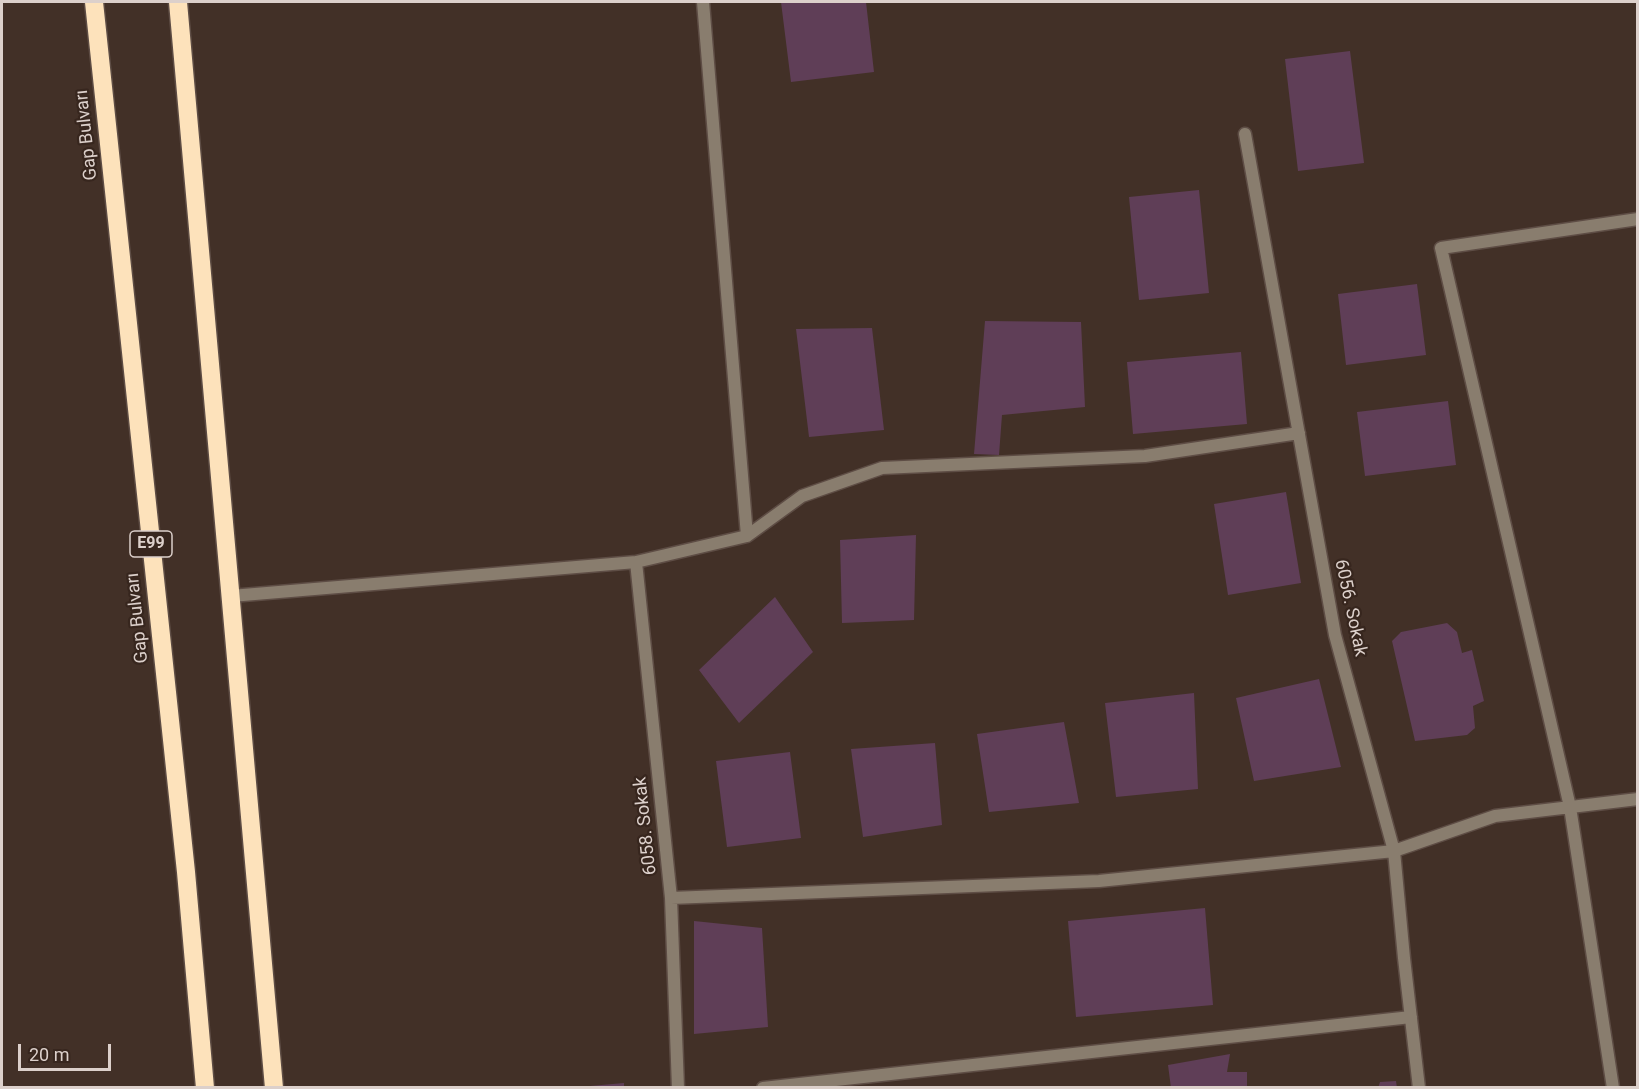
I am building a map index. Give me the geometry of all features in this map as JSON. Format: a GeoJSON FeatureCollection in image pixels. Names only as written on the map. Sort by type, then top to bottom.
{"type":"FeatureCollection","features":[{"type":"Feature","properties":{"kind":"highway","name":"Gap Bulvarı"},"geometry":{"type":"LineString","coordinates":[[94,2],[185,860],[205,1088]]}},
{"type":"Feature","properties":{"kind":"highway"},"geometry":{"type":"LineString","coordinates":[[178,2],[274,1088]]}},
{"type":"Feature","properties":{"kind":"street"},"geometry":{"type":"LineString","coordinates":[[703,2],[747,536]]}},
{"type":"Feature","properties":{"kind":"street","name":"6056. Sokak"},"geometry":{"type":"LineString","coordinates":[[1245,134],[1335,635],[1394,851],[1419,1088]]}},
{"type":"Feature","properties":{"kind":"street"},"geometry":{"type":"LineString","coordinates":[[1613,1088],[1570,807],[1441,248],[1638,219]]}},
{"type":"Feature","properties":{"kind":"street"},"geometry":{"type":"LineString","coordinates":[[231,596],[636,562],[747,536],[802,496],[882,468],[1145,456],[1299,433]]}},
{"type":"Feature","properties":{"kind":"street","name":"6058. Sokak"},"geometry":{"type":"LineString","coordinates":[[636,562],[671,898],[678,1088]]}},
{"type":"Feature","properties":{"kind":"street"},"geometry":{"type":"LineString","coordinates":[[671,898],[1099,881],[1394,851],[1495,816],[1638,799]]}},
{"type":"Feature","properties":{"kind":"street"},"geometry":{"type":"LineString","coordinates":[[763,1088],[1411,1017]]}},
{"type":"Feature","properties":{"kind":"building"},"geometry":{"type":"Polygon","coordinates":[[[781,2],[866,2],[874,72],[791,82],[781,2]]]}},
{"type":"Feature","properties":{"kind":"building"},"geometry":{"type":"Polygon","coordinates":[[[1350,51],[1364,163],[1298,171],[1285,59],[1350,51]]]}},
{"type":"Feature","properties":{"kind":"building"},"geometry":{"type":"Polygon","coordinates":[[[1199,190],[1209,293],[1139,300],[1129,197],[1199,190]]]}},
{"type":"Feature","properties":{"kind":"building"},"geometry":{"type":"Polygon","coordinates":[[[1417,284],[1426,355],[1346,365],[1338,294],[1417,284]]]}},
{"type":"Feature","properties":{"kind":"building"},"geometry":{"type":"Polygon","coordinates":[[[985,321],[1081,322],[1085,407],[1002,415],[999,455],[974,454],[985,321]]]}},
{"type":"Feature","properties":{"kind":"building"},"geometry":{"type":"Polygon","coordinates":[[[872,328],[884,430],[809,437],[796,329],[872,328]]]}},
{"type":"Feature","properties":{"kind":"building"},"geometry":{"type":"Polygon","coordinates":[[[1241,352],[1247,424],[1133,434],[1127,362],[1241,352]]]}},
{"type":"Feature","properties":{"kind":"building"},"geometry":{"type":"Polygon","coordinates":[[[1448,401],[1456,465],[1365,476],[1357,412],[1448,401]]]}},
{"type":"Feature","properties":{"kind":"building"},"geometry":{"type":"Polygon","coordinates":[[[1286,492],[1301,583],[1228,595],[1214,504],[1286,492]]]}},
{"type":"Feature","properties":{"kind":"building"},"geometry":{"type":"Polygon","coordinates":[[[916,535],[914,620],[842,623],[840,540],[916,535]]]}},
{"type":"Feature","properties":{"kind":"building"},"geometry":{"type":"Polygon","coordinates":[[[775,597],[813,652],[739,723],[699,670],[775,597]]]}},
{"type":"Feature","properties":{"kind":"building"},"geometry":{"type":"Polygon","coordinates":[[[1447,623],[1457,632],[1462,653],[1472,650],[1484,701],[1473,706],[1475,728],[1467,735],[1415,741],[1392,641],[1401,632],[1447,623]]]}},
{"type":"Feature","properties":{"kind":"building"},"geometry":{"type":"Polygon","coordinates":[[[1319,679],[1341,767],[1254,781],[1236,698],[1319,679]]]}},
{"type":"Feature","properties":{"kind":"building"},"geometry":{"type":"Polygon","coordinates":[[[1194,693],[1198,789],[1116,797],[1105,703],[1194,693]]]}},
{"type":"Feature","properties":{"kind":"building"},"geometry":{"type":"Polygon","coordinates":[[[1064,722],[1079,803],[989,812],[977,734],[1064,722]]]}},
{"type":"Feature","properties":{"kind":"building"},"geometry":{"type":"Polygon","coordinates":[[[935,743],[942,825],[863,837],[851,749],[935,743]]]}},
{"type":"Feature","properties":{"kind":"building"},"geometry":{"type":"Polygon","coordinates":[[[790,752],[801,838],[727,847],[716,761],[790,752]]]}},
{"type":"Feature","properties":{"kind":"building"},"geometry":{"type":"Polygon","coordinates":[[[1205,908],[1213,1005],[1076,1017],[1068,921],[1205,908]]]}},
{"type":"Feature","properties":{"kind":"building"},"geometry":{"type":"Polygon","coordinates":[[[694,921],[762,928],[768,1027],[694,1034],[694,921]]]}},
{"type":"Feature","properties":{"kind":"building"},"geometry":{"type":"Polygon","coordinates":[[[1230,1054],[1227,1072],[1247,1072],[1247,1088],[1171,1088],[1168,1065],[1230,1054]]]}},
{"type":"Feature","properties":{"kind":"building"},"geometry":{"type":"Polygon","coordinates":[[[1396,1081],[1397,1088],[1378,1088],[1380,1082],[1396,1081]]]}},
{"type":"Feature","properties":{"kind":"building"},"geometry":{"type":"Polygon","coordinates":[[[624,1083],[624,1088],[590,1088],[590,1086],[624,1083]]]}}]}
